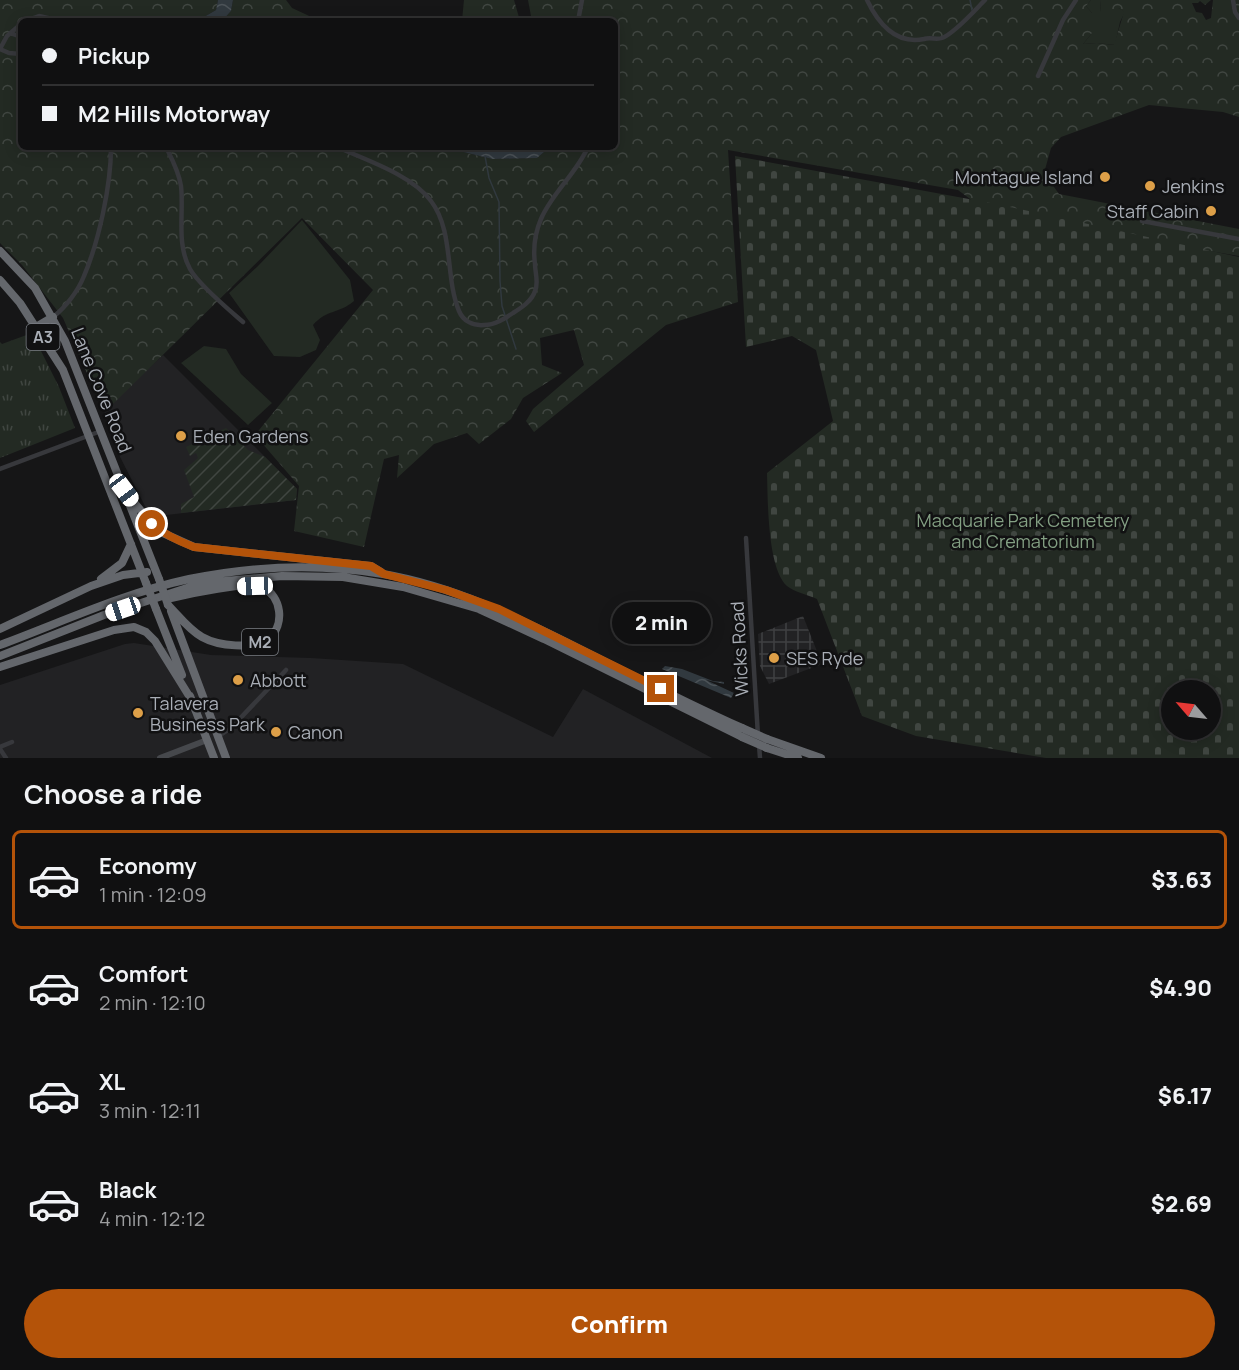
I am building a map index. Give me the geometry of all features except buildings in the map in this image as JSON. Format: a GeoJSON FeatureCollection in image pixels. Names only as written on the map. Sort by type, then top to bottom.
{"type":"FeatureCollection","features":[{"type":"Feature","properties":{"kind":"highway","name":"Lane Cove Road"},"geometry":{"type":"LineString","coordinates":[[0,250],[35,288],[65,341],[226,758]]}},
{"type":"Feature","properties":{"kind":"highway","name":"Lane Cove Road"},"geometry":{"type":"LineString","coordinates":[[0,280],[20,303],[63,370],[214,758]]}},
{"type":"Feature","properties":{"kind":"highway"},"geometry":{"type":"LineString","coordinates":[[36,327],[53,317]]}},
{"type":"Feature","properties":{"kind":"highway","name":"M2"},"geometry":{"type":"LineString","coordinates":[[124,490],[163,533],[194,547],[371,566],[384,574]]}},
{"type":"Feature","properties":{"kind":"highway"},"geometry":{"type":"LineString","coordinates":[[91,586],[122,563],[131,543]]}},
{"type":"Feature","properties":{"kind":"highway","name":"M2"},"geometry":{"type":"LineString","coordinates":[[0,645],[132,595],[208,576],[263,568],[310,567],[384,574],[435,587],[499,609],[742,732]]}},
{"type":"Feature","properties":{"kind":"highway"},"geometry":{"type":"LineString","coordinates":[[0,629],[91,586],[123,575],[142,573],[157,575]]}},
{"type":"Feature","properties":{"kind":"highway","name":"M2"},"geometry":{"type":"LineString","coordinates":[[0,656],[104,615],[214,582],[282,576],[343,577],[402,587],[450,600],[503,620],[798,758]]}},
{"type":"Feature","properties":{"kind":"highway","name":"M2"},"geometry":{"type":"LineString","coordinates":[[152,599],[262,587],[270,593],[279,606],[279,618],[275,630],[255,644],[219,643],[203,638],[192,631],[168,605]]}},
{"type":"Feature","properties":{"kind":"highway"},"geometry":{"type":"LineString","coordinates":[[0,667],[114,630],[134,627],[146,632],[155,641],[191,699]]}},
{"type":"Feature","properties":{"kind":"highway"},"geometry":{"type":"LineString","coordinates":[[207,740],[219,736]]}},
{"type":"Feature","properties":{"kind":"highway","name":"M2"},"geometry":{"type":"LineString","coordinates":[[767,743],[821,758]]}},
{"type":"Feature","properties":{"kind":"main road"},"geometry":{"type":"LineString","coordinates":[[160,758],[207,740]]}},
{"type":"Feature","properties":{"kind":"street"},"geometry":{"type":"LineString","coordinates":[[579,18],[582,0]]}},
{"type":"Feature","properties":{"kind":"street"},"geometry":{"type":"LineString","coordinates":[[867,0],[877,20],[896,35],[916,42],[924,38],[941,39],[985,0]]}},
{"type":"Feature","properties":{"kind":"street"},"geometry":{"type":"LineString","coordinates":[[1038,76],[1063,20],[1076,0]]}},
{"type":"Feature","properties":{"kind":"street"},"geometry":{"type":"LineString","coordinates":[[1233,0],[1235,12],[1239,18]]}},
{"type":"Feature","properties":{"kind":"street"},"geometry":{"type":"LineString","coordinates":[[18,26],[3,40],[0,49],[18,54]]}},
{"type":"Feature","properties":{"kind":"street"},"geometry":{"type":"LineString","coordinates":[[10,33],[18,36]]}},
{"type":"Feature","properties":{"kind":"street"},"geometry":{"type":"LineString","coordinates":[[53,317],[65,307],[84,278],[108,186],[111,150]]}},
{"type":"Feature","properties":{"kind":"street"},"geometry":{"type":"LineString","coordinates":[[168,150],[176,165],[181,184],[183,252],[190,269],[196,278],[243,322]]}},
{"type":"Feature","properties":{"kind":"street"},"geometry":{"type":"LineString","coordinates":[[343,150],[414,184],[429,198],[439,215],[447,249],[454,298],[459,313],[474,325],[492,325],[527,302],[536,291],[534,248],[538,225],[552,199],[579,164],[586,150]]}},
{"type":"Feature","properties":{"kind":"street"},"geometry":{"type":"LineString","coordinates":[[1142,221],[1239,239]]}},
{"type":"Feature","properties":{"kind":"street"},"geometry":{"type":"LineString","coordinates":[[0,469],[100,431]]}},
{"type":"Feature","properties":{"kind":"street","name":"Wicks Road"},"geometry":{"type":"LineString","coordinates":[[746,538],[760,758]]}},
{"type":"Feature","properties":{"kind":"street"},"geometry":{"type":"LineString","coordinates":[[219,736],[231,728],[286,670]]}},
{"type":"Feature","properties":{"kind":"street"},"geometry":{"type":"LineString","coordinates":[[6,758],[0,748],[12,742]]}},
{"type":"Feature","properties":{"kind":"shaded area","name":"Eden Gardens"},"geometry":{"type":"Polygon","coordinates":[[[163,355],[297,489],[296,500],[158,516],[147,510],[115,447],[120,424],[104,410],[163,355]]]}},
{"type":"Feature","properties":{"kind":"shaded area"},"geometry":{"type":"Polygon","coordinates":[[[803,616],[822,664],[769,684],[760,666],[758,634],[803,616]]]}},
{"type":"Feature","properties":{"kind":"shaded area"},"geometry":{"type":"Polygon","coordinates":[[[134,643],[211,655],[403,664],[553,737],[583,689],[712,758],[0,758],[0,685],[134,643]]]}},
{"type":"Feature","properties":{"kind":"green space"},"geometry":{"type":"Polygon","coordinates":[[[0,0],[218,0],[216,10],[202,18],[18,18],[18,150],[455,150],[492,159],[537,158],[546,150],[618,150],[618,18],[531,18],[528,0],[1091,0],[1086,6],[1092,13],[1092,33],[1083,44],[1114,45],[1124,12],[1119,8],[1107,16],[1101,12],[1100,0],[1211,0],[1205,5],[1200,1],[1192,3],[1196,12],[1202,13],[1206,20],[1211,18],[1213,0],[1239,0],[1239,117],[1223,112],[1149,105],[1061,137],[1051,148],[1044,173],[1059,194],[1239,229],[1239,256],[989,213],[958,190],[728,150],[738,302],[666,325],[534,432],[526,421],[533,409],[584,365],[574,330],[540,338],[542,365],[562,373],[523,398],[511,419],[479,444],[467,433],[434,444],[397,478],[399,455],[384,459],[364,547],[294,531],[299,486],[255,435],[373,290],[302,218],[113,404],[100,403],[63,318],[22,265],[0,243],[0,0]]]}},
{"type":"Feature","properties":{"kind":"green space"},"geometry":{"type":"Polygon","coordinates":[[[233,0],[286,0],[292,8],[314,18],[225,18],[231,11],[233,0]]]}},
{"type":"Feature","properties":{"kind":"green space"},"geometry":{"type":"Polygon","coordinates":[[[464,0],[514,0],[519,18],[462,18],[464,0]]]}},
{"type":"Feature","properties":{"kind":"green space"},"geometry":{"type":"Polygon","coordinates":[[[1091,0],[1100,0],[1101,12],[1119,8],[1125,12],[1120,22],[1115,45],[1083,44],[1092,33],[1092,13],[1086,6],[1091,0]]]}},
{"type":"Feature","properties":{"kind":"green space","name":"Macquarie Park Cemetery and Crematorium"},"geometry":{"type":"Polygon","coordinates":[[[735,156],[996,204],[1239,257],[1239,758],[1046,758],[916,736],[862,716],[817,599],[787,586],[780,577],[772,549],[767,473],[833,421],[816,350],[792,336],[746,347],[735,156]]]}},
{"type":"Feature","properties":{"kind":"green space"},"geometry":{"type":"Polygon","coordinates":[[[302,220],[350,280],[354,301],[323,316],[313,325],[320,340],[316,350],[300,357],[274,356],[229,293],[302,220]]]}},
{"type":"Feature","properties":{"kind":"green space"},"geometry":{"type":"Polygon","coordinates":[[[32,333],[59,387],[75,428],[0,458],[0,342],[2,344],[32,333]]]}},
{"type":"Feature","properties":{"kind":"green space"},"geometry":{"type":"Polygon","coordinates":[[[204,346],[226,349],[241,374],[272,403],[248,425],[181,363],[204,346]]]}},
{"type":"Feature","properties":{"kind":"green space"},"geometry":{"type":"Polygon","coordinates":[[[226,428],[248,450],[265,457],[297,489],[296,500],[181,513],[181,504],[194,497],[184,470],[198,458],[196,453],[190,456],[186,447],[226,428]]]}},
{"type":"Feature","properties":{"kind":"water"},"geometry":{"type":"Polygon","coordinates":[[[218,0],[233,0],[231,11],[225,18],[202,18],[216,10],[218,0]]]}},
{"type":"Feature","properties":{"kind":"water"},"geometry":{"type":"Polygon","coordinates":[[[455,150],[546,150],[537,158],[492,159],[455,150]]]}},
{"type":"Feature","properties":{"kind":"water"},"geometry":{"type":"Polygon","coordinates":[[[665,666],[682,669],[713,681],[724,682],[724,684],[706,680],[734,693],[731,698],[662,669],[665,666]]]}},
{"type":"Feature","properties":{"kind":"waterway"},"geometry":{"type":"LineString","coordinates":[[970,0],[972,10]]}},
{"type":"Feature","properties":{"kind":"waterway"},"geometry":{"type":"LineString","coordinates":[[485,156],[489,178],[499,202],[502,306],[516,349]]}},
{"type":"Feature","properties":{"kind":"place","name":"Montague Island"},"geometry":{"type":"Point","coordinates":[1105,177]}},
{"type":"Feature","properties":{"kind":"place","name":"Jenkins"},"geometry":{"type":"Point","coordinates":[1150,186]}},
{"type":"Feature","properties":{"kind":"place","name":"Staff Cabin"},"geometry":{"type":"Point","coordinates":[1211,211]}},
{"type":"Feature","properties":{"kind":"place","name":"Eden Gardens"},"geometry":{"type":"Point","coordinates":[181,436]}},
{"type":"Feature","properties":{"kind":"place","name":"SES Ryde"},"geometry":{"type":"Point","coordinates":[774,658]}},
{"type":"Feature","properties":{"kind":"place","name":"Abbott"},"geometry":{"type":"Point","coordinates":[238,680]}},
{"type":"Feature","properties":{"kind":"place","name":"Talavera Business Park"},"geometry":{"type":"Point","coordinates":[138,713]}},
{"type":"Feature","properties":{"kind":"place","name":"Canon"},"geometry":{"type":"Point","coordinates":[276,732]}},
{"type":"Feature","properties":{"kind":"route"},"geometry":{"type":"LineString","coordinates":[[152,524],[177,541],[194,547],[371,566],[384,574],[459,594],[525,621],[661,689]]}}]}
